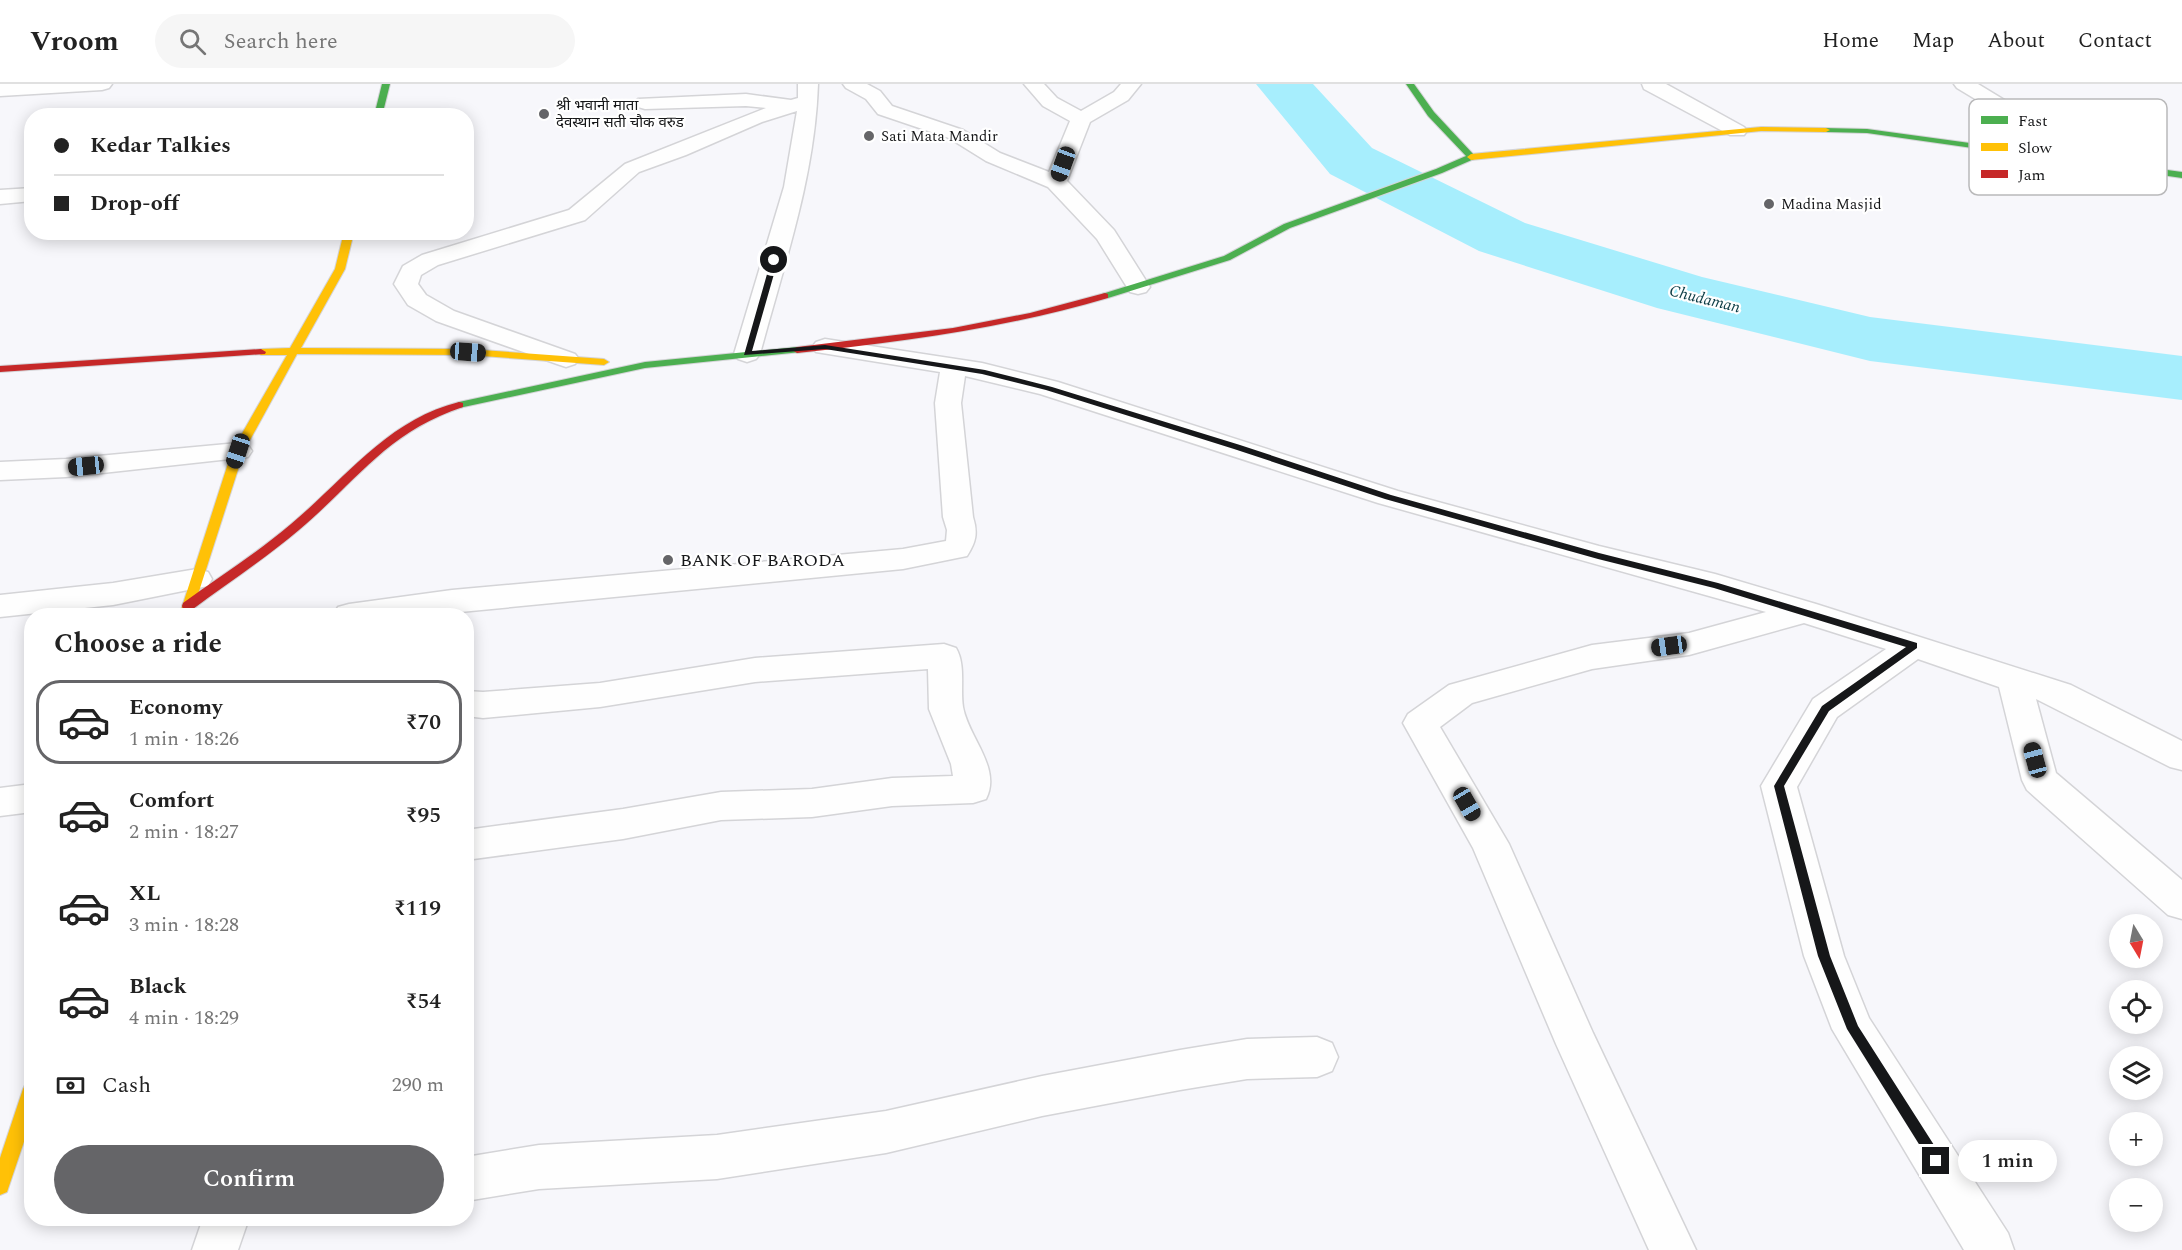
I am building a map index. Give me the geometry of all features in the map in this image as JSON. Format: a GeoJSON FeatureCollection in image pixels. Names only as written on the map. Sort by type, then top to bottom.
{"type":"FeatureCollection","features":[{"type":"Feature","properties":{"kind":"street"},"geometry":{"type":"LineString","coordinates":[[0,90],[102,84]]}},
{"type":"Feature","properties":{"kind":"street"},"geometry":{"type":"LineString","coordinates":[[380,108],[386,84]]}},
{"type":"Feature","properties":{"kind":"street"},"geometry":{"type":"LineString","coordinates":[[853,84],[873,95],[885,110],[956,134],[993,157],[1056,182],[1106,235],[1138,287]]}},
{"type":"Feature","properties":{"kind":"street"},"geometry":{"type":"LineString","coordinates":[[1034,84],[1050,102],[1081,119]]}},
{"type":"Feature","properties":{"kind":"street"},"geometry":{"type":"LineString","coordinates":[[1056,182],[1081,119],[1121,96],[1131,84]]}},
{"type":"Feature","properties":{"kind":"street"},"geometry":{"type":"LineString","coordinates":[[1410,84],[1431,114],[1471,157]]}},
{"type":"Feature","properties":{"kind":"street"},"geometry":{"type":"LineString","coordinates":[[1652,84],[1737,131]]}},
{"type":"Feature","properties":{"kind":"street"},"geometry":{"type":"LineString","coordinates":[[1964,84],[1989,99]]}},
{"type":"Feature","properties":{"kind":"street"},"geometry":{"type":"LineString","coordinates":[[645,103],[804,97]]}},
{"type":"Feature","properties":{"kind":"street"},"geometry":{"type":"LineString","coordinates":[[747,354],[761,298],[787,222],[809,113],[804,97]]}},
{"type":"Feature","properties":{"kind":"street"},"geometry":{"type":"LineString","coordinates":[[566,360],[436,310],[417,300],[406,284],[411,271],[430,260],[578,215],[606,188],[632,168],[680,151],[804,97]]}},
{"type":"Feature","properties":{"kind":"street"},"geometry":{"type":"LineString","coordinates":[[0,606],[113,594],[190,600],[296,525],[392,436],[438,410],[645,365],[891,341],[1061,310],[1227,258],[1287,226],[1439,171],[1471,157],[1761,129],[1867,131],[1969,145]]}},
{"type":"Feature","properties":{"kind":"street"},"geometry":{"type":"LineString","coordinates":[[2167,173],[2182,175]]}},
{"type":"Feature","properties":{"kind":"street"},"geometry":{"type":"LineString","coordinates":[[0,197],[24,195]]}},
{"type":"Feature","properties":{"kind":"street"},"geometry":{"type":"LineString","coordinates":[[190,600],[238,451],[340,269],[347,240]]}},
{"type":"Feature","properties":{"kind":"street"},"geometry":{"type":"LineString","coordinates":[[825,347],[954,367],[1049,388],[1388,497],[1598,556],[1715,585],[1805,612],[2058,694],[2182,757]]}},
{"type":"Feature","properties":{"kind":"street"},"geometry":{"type":"LineString","coordinates":[[0,369],[84,362],[296,351],[468,352],[645,365]]}},
{"type":"Feature","properties":{"kind":"street"},"geometry":{"type":"LineString","coordinates":[[404,608],[903,559],[956,549],[962,542],[963,535],[957,508],[948,403],[954,367]]}},
{"type":"Feature","properties":{"kind":"street"},"geometry":{"type":"LineString","coordinates":[[0,471],[66,468],[238,451]]}},
{"type":"Feature","properties":{"kind":"street"},"geometry":{"type":"LineString","coordinates":[[1673,1250],[1577,1044],[1490,844],[1420,723],[1461,694],[1592,657],[1689,644],[1805,612]]}},
{"type":"Feature","properties":{"kind":"street"},"geometry":{"type":"LineString","coordinates":[[1914,646],[1825,708],[1779,786],[1824,956],[1853,1029],[1991,1250]]}},
{"type":"Feature","properties":{"kind":"street"},"geometry":{"type":"LineString","coordinates":[[474,704],[600,695],[755,670],[944,656],[946,709],[969,764],[973,789],[892,792],[812,803],[721,806],[623,824],[474,844]]}},
{"type":"Feature","properties":{"kind":"street"},"geometry":{"type":"LineString","coordinates":[[2014,679],[2040,780],[2182,903]]}},
{"type":"Feature","properties":{"kind":"street"},"geometry":{"type":"LineString","coordinates":[[0,802],[24,799]]}},
{"type":"Feature","properties":{"kind":"street"},"geometry":{"type":"LineString","coordinates":[[474,1178],[538,1167],[717,1157],[886,1132],[1042,1096],[1203,1066],[1247,1059],[1317,1057]]}},
{"type":"Feature","properties":{"kind":"street"},"geometry":{"type":"LineString","coordinates":[[2,1177],[24,1112]]}},
{"type":"Feature","properties":{"kind":"street"},"geometry":{"type":"LineString","coordinates":[[215,1250],[223,1226]]}},
{"type":"Feature","properties":{"kind":"waterway","name":"Chudaman"},"geometry":{"type":"LineString","coordinates":[[1283,84],[1351,161],[1502,237],[1681,293],[1870,339],[2182,378]]}},
{"type":"Feature","properties":{"kind":"traffic: fast"},"geometry":{"type":"LineString","coordinates":[[380,108],[386,84]]}},
{"type":"Feature","properties":{"kind":"traffic: fast"},"geometry":{"type":"LineString","coordinates":[[1105,296],[1227,258],[1287,226],[1439,171],[1471,157],[1431,114],[1410,84]]}},
{"type":"Feature","properties":{"kind":"traffic: fast"},"geometry":{"type":"LineString","coordinates":[[1826,130],[1867,131],[1969,145]]}},
{"type":"Feature","properties":{"kind":"traffic: fast"},"geometry":{"type":"LineString","coordinates":[[2167,173],[2182,175]]}},
{"type":"Feature","properties":{"kind":"traffic: fast"},"geometry":{"type":"LineString","coordinates":[[459,405],[645,365],[797,350]]}},
{"type":"Feature","properties":{"kind":"traffic: slow"},"geometry":{"type":"LineString","coordinates":[[1471,157],[1761,129],[1826,130]]}},
{"type":"Feature","properties":{"kind":"traffic: slow"},"geometry":{"type":"LineString","coordinates":[[188,608],[238,451],[340,269],[347,240]]}},
{"type":"Feature","properties":{"kind":"traffic: slow"},"geometry":{"type":"LineString","coordinates":[[261,352],[351,350],[468,352],[604,362]]}},
{"type":"Feature","properties":{"kind":"traffic: slow"},"geometry":{"type":"LineString","coordinates":[[0,1186],[24,1113]]}},
{"type":"Feature","properties":{"kind":"traffic: jam"},"geometry":{"type":"LineString","coordinates":[[797,350],[953,331],[1030,316],[1105,296]]}},
{"type":"Feature","properties":{"kind":"traffic: jam"},"geometry":{"type":"LineString","coordinates":[[0,369],[261,352]]}},
{"type":"Feature","properties":{"kind":"traffic: jam"},"geometry":{"type":"LineString","coordinates":[[188,606],[295,527],[390,439],[434,413],[459,405]]}},
{"type":"Feature","properties":{"kind":"place","name":"श्री भवानी माता देवस्थान सती चौक वरुड"},"geometry":{"type":"Point","coordinates":[544,114]}},
{"type":"Feature","properties":{"kind":"place","name":"Sati Mata Mandir"},"geometry":{"type":"Point","coordinates":[869,136]}},
{"type":"Feature","properties":{"kind":"place","name":"Madina Masjid"},"geometry":{"type":"Point","coordinates":[1769,204]}},
{"type":"Feature","properties":{"kind":"place","name":"BANK OF BARODA"},"geometry":{"type":"Point","coordinates":[668,560]}},
{"type":"Feature","properties":{"kind":"route"},"geometry":{"type":"LineString","coordinates":[[774,260],[761,298],[747,354],[825,347],[982,371],[1049,388],[1388,497],[1466,517],[1598,556],[1715,585],[1914,646],[1825,708],[1779,786],[1824,956],[1853,1029],[1936,1161]]}}]}
